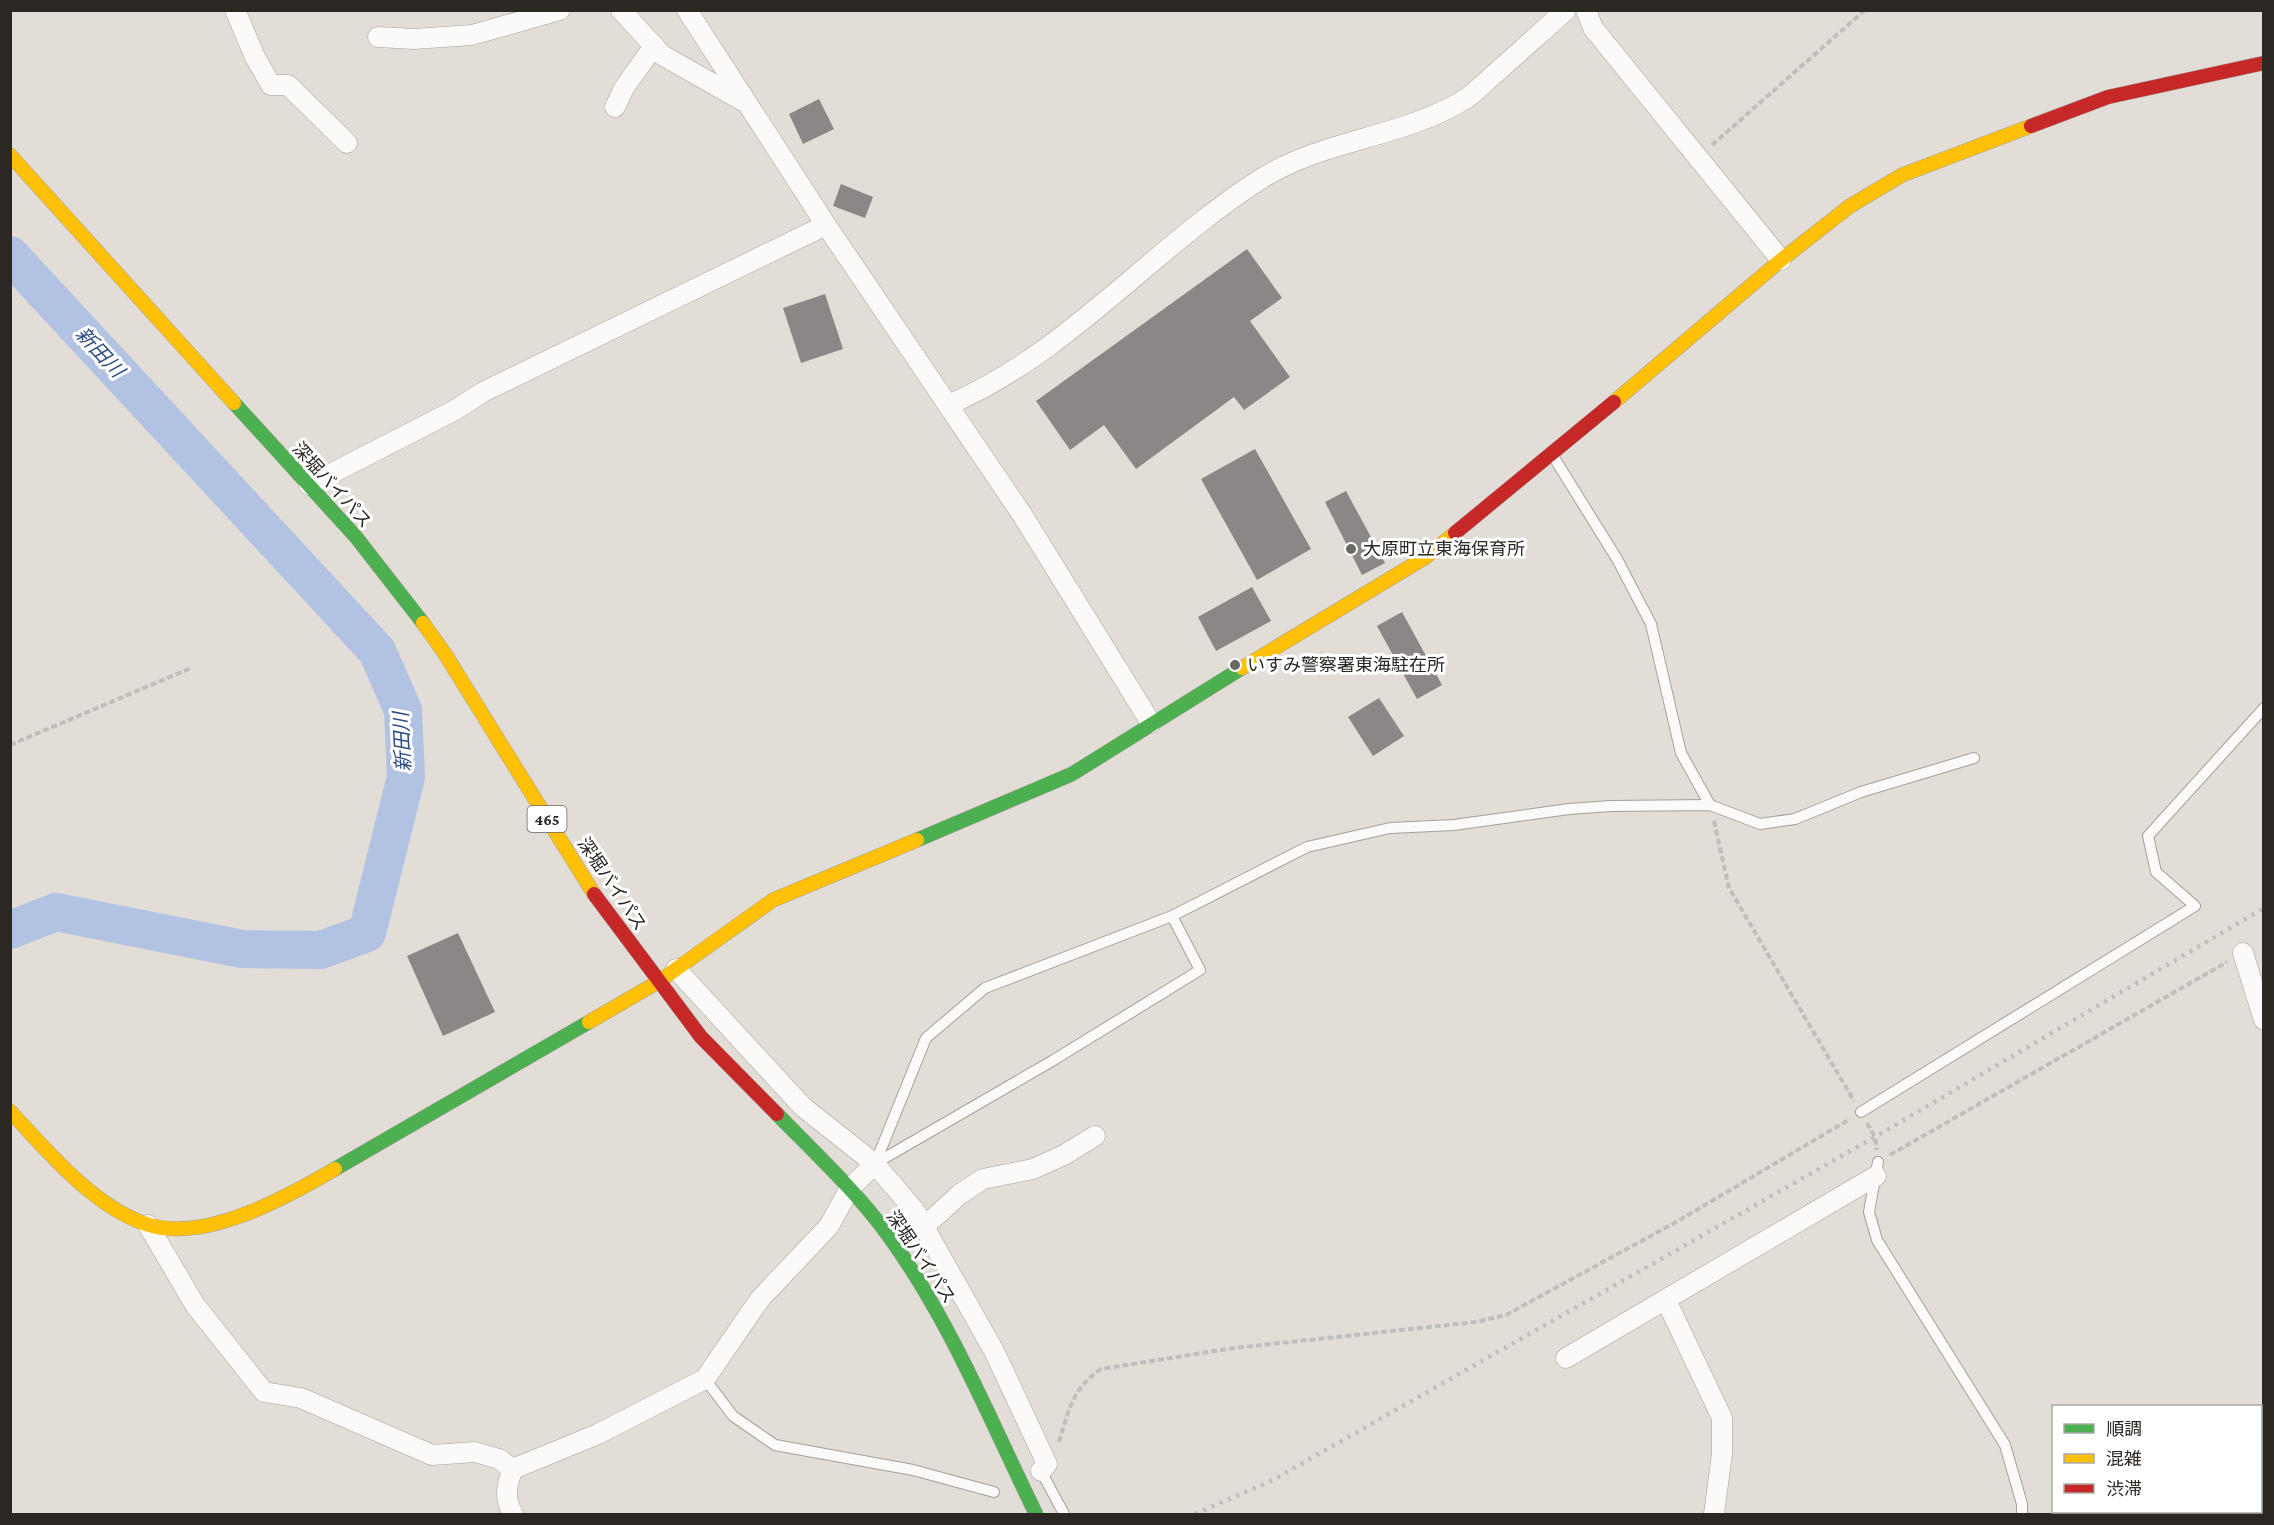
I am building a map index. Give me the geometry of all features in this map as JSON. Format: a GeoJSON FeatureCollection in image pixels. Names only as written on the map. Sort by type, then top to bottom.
{"type":"FeatureCollection","features":[{"type":"Feature","properties":{"kind":"main road"},"geometry":{"type":"LineString","coordinates":[[10,1111],[61,1166],[118,1210],[148,1225],[183,1228],[223,1222],[260,1209],[323,1176],[658,982],[773,900],[1072,774],[1426,557],[1552,455],[1781,260],[1850,206],[1902,175],[2108,97],[2264,63]]}},
{"type":"Feature","properties":{"kind":"main road","name":"深堀バイパス"},"geometry":{"type":"LineString","coordinates":[[10,155],[309,485],[397,587],[445,654],[596,898],[658,982],[701,1037],[850,1188],[888,1235],[933,1303],[1036,1515]]}},
{"type":"Feature","properties":{"kind":"street"},"geometry":{"type":"LineString","coordinates":[[236,10],[255,57],[271,85],[288,86],[347,143]]}},
{"type":"Feature","properties":{"kind":"street"},"geometry":{"type":"LineString","coordinates":[[378,37],[414,39],[472,35],[560,10]]}},
{"type":"Feature","properties":{"kind":"street"},"geometry":{"type":"LineString","coordinates":[[621,10],[662,55],[747,104]]}},
{"type":"Feature","properties":{"kind":"street"},"geometry":{"type":"LineString","coordinates":[[687,10],[826,225],[1023,516],[1152,723]]}},
{"type":"Feature","properties":{"kind":"street"},"geometry":{"type":"LineString","coordinates":[[948,405],[984,389],[1049,345],[1221,206],[1267,176],[1326,150],[1423,118],[1467,97],[1566,10]]}},
{"type":"Feature","properties":{"kind":"street"},"geometry":{"type":"LineString","coordinates":[[1586,10],[1593,28],[1781,260]]}},
{"type":"Feature","properties":{"kind":"street"},"geometry":{"type":"LineString","coordinates":[[615,107],[624,88],[654,46]]}},
{"type":"Feature","properties":{"kind":"street"},"geometry":{"type":"LineString","coordinates":[[309,485],[455,410],[483,392],[826,225]]}},
{"type":"Feature","properties":{"kind":"street"},"geometry":{"type":"LineString","coordinates":[[2242,953],[2264,1020]]}},
{"type":"Feature","properties":{"kind":"street"},"geometry":{"type":"LineString","coordinates":[[676,969],[802,1107],[875,1164],[915,1211],[994,1351],[1044,1468]]}},
{"type":"Feature","properties":{"kind":"street"},"geometry":{"type":"LineString","coordinates":[[924,1227],[960,1194],[983,1179],[1033,1169],[1064,1155],[1095,1136]]}},
{"type":"Feature","properties":{"kind":"street"},"geometry":{"type":"LineString","coordinates":[[513,1515],[507,1503],[507,1482],[513,1469],[598,1434],[705,1379],[760,1299],[829,1226],[850,1188],[875,1164]]}},
{"type":"Feature","properties":{"kind":"street"},"geometry":{"type":"LineString","coordinates":[[1566,1358],[1666,1300],[1877,1169]]}},
{"type":"Feature","properties":{"kind":"street"},"geometry":{"type":"LineString","coordinates":[[148,1225],[195,1305],[264,1392],[302,1398],[432,1455],[475,1452],[499,1459],[513,1469]]}},
{"type":"Feature","properties":{"kind":"street"},"geometry":{"type":"LineString","coordinates":[[1666,1300],[1722,1418],[1722,1454],[1714,1515]]}},
{"type":"Feature","properties":{"kind":"lane"},"geometry":{"type":"LineString","coordinates":[[1552,455],[1617,559],[1651,624],[1681,753],[1710,805]]}},
{"type":"Feature","properties":{"kind":"lane"},"geometry":{"type":"LineString","coordinates":[[1861,1112],[2195,906],[2156,872],[2148,836],[2264,708]]}},
{"type":"Feature","properties":{"kind":"lane"},"geometry":{"type":"LineString","coordinates":[[875,1164],[926,1038],[985,988],[1172,916],[1307,847],[1390,828],[1454,825],[1569,809],[1710,805],[1760,824],[1795,819],[1861,792],[1974,758]]}},
{"type":"Feature","properties":{"kind":"lane"},"geometry":{"type":"LineString","coordinates":[[875,1164],[1052,1061],[1200,970],[1172,916]]}},
{"type":"Feature","properties":{"kind":"lane"},"geometry":{"type":"LineString","coordinates":[[1877,1169],[1869,1212],[1876,1240],[2005,1445],[2022,1504],[2022,1515]]}},
{"type":"Feature","properties":{"kind":"lane"},"geometry":{"type":"LineString","coordinates":[[705,1379],[733,1416],[776,1445],[913,1470],[994,1492]]}},
{"type":"Feature","properties":{"kind":"lane"},"geometry":{"type":"LineString","coordinates":[[1044,1468],[1064,1515]]}},
{"type":"Feature","properties":{"kind":"path"},"geometry":{"type":"LineString","coordinates":[[1698,157],[1865,10]]}},
{"type":"Feature","properties":{"kind":"path"},"geometry":{"type":"LineString","coordinates":[[10,745],[191,668]]}},
{"type":"Feature","properties":{"kind":"path"},"geometry":{"type":"LineString","coordinates":[[1710,805],[1729,888],[1875,1137],[1877,1169],[2242,953]]}},
{"type":"Feature","properties":{"kind":"path"},"geometry":{"type":"LineString","coordinates":[[1044,1468],[1056,1449],[1071,1405],[1083,1381],[1101,1369],[1234,1348],[1476,1322],[1506,1315],[1678,1221],[1861,1112]]}},
{"type":"Feature","properties":{"kind":"building"},"geometry":{"type":"Polygon","coordinates":[[[819,99],[834,129],[803,144],[789,114],[819,99]]]}},
{"type":"Feature","properties":{"kind":"building"},"geometry":{"type":"Polygon","coordinates":[[[841,184],[873,197],[865,218],[833,206],[841,184]]]}},
{"type":"Feature","properties":{"kind":"building"},"geometry":{"type":"Polygon","coordinates":[[[1247,249],[1282,298],[1250,321],[1290,377],[1244,410],[1234,397],[1136,469],[1104,425],[1070,450],[1036,401],[1247,249]]]}},
{"type":"Feature","properties":{"kind":"building"},"geometry":{"type":"Polygon","coordinates":[[[825,294],[843,349],[801,363],[783,308],[825,294]]]}},
{"type":"Feature","properties":{"kind":"building"},"geometry":{"type":"Polygon","coordinates":[[[1255,449],[1311,549],[1257,580],[1201,479],[1255,449]]]}},
{"type":"Feature","properties":{"kind":"building"},"geometry":{"type":"Polygon","coordinates":[[[1346,491],[1385,563],[1362,575],[1325,502],[1346,491]]]}},
{"type":"Feature","properties":{"kind":"building"},"geometry":{"type":"Polygon","coordinates":[[[1252,587],[1271,621],[1216,651],[1198,617],[1252,587]]]}},
{"type":"Feature","properties":{"kind":"building"},"geometry":{"type":"Polygon","coordinates":[[[1402,612],[1442,685],[1417,699],[1377,626],[1402,612]]]}},
{"type":"Feature","properties":{"kind":"building"},"geometry":{"type":"Polygon","coordinates":[[[1379,698],[1404,736],[1373,756],[1348,717],[1379,698]]]}},
{"type":"Feature","properties":{"kind":"building"},"geometry":{"type":"Polygon","coordinates":[[[458,933],[495,1012],[443,1036],[407,956],[458,933]]]}},
{"type":"Feature","properties":{"kind":"waterway","name":"新田川"},"geometry":{"type":"LineString","coordinates":[[10,255],[377,651],[403,710],[406,777],[367,933],[321,950],[242,949],[56,912],[10,930]]}},
{"type":"Feature","properties":{"kind":"railway"},"geometry":{"type":"LineString","coordinates":[[1195,1514],[1273,1480],[1875,1137],[2264,908]]}},
{"type":"Feature","properties":{"kind":"traffic: fast"},"geometry":{"type":"LineString","coordinates":[[234,403],[356,537],[423,623]]}},
{"type":"Feature","properties":{"kind":"traffic: fast"},"geometry":{"type":"LineString","coordinates":[[917,840],[1072,774],[1242,668]]}},
{"type":"Feature","properties":{"kind":"traffic: fast"},"geometry":{"type":"LineString","coordinates":[[335,1169],[589,1022]]}},
{"type":"Feature","properties":{"kind":"traffic: fast"},"geometry":{"type":"LineString","coordinates":[[777,1114],[862,1203],[888,1235],[910,1268],[931,1301],[968,1371],[1036,1514]]}},
{"type":"Feature","properties":{"kind":"traffic: slow"},"geometry":{"type":"LineString","coordinates":[[1614,402],[1781,260],[1850,206],[1902,175],[2031,126]]}},
{"type":"Feature","properties":{"kind":"traffic: slow"},"geometry":{"type":"LineString","coordinates":[[10,155],[234,403]]}},
{"type":"Feature","properties":{"kind":"traffic: slow"},"geometry":{"type":"LineString","coordinates":[[1242,668],[1426,557],[1455,533]]}},
{"type":"Feature","properties":{"kind":"traffic: slow"},"geometry":{"type":"LineString","coordinates":[[423,623],[445,654],[594,894]]}},
{"type":"Feature","properties":{"kind":"traffic: slow"},"geometry":{"type":"LineString","coordinates":[[589,1022],[658,982],[773,900],[917,840]]}},
{"type":"Feature","properties":{"kind":"traffic: slow"},"geometry":{"type":"LineString","coordinates":[[10,1111],[39,1143],[89,1191],[126,1216],[146,1224],[169,1229],[193,1228],[219,1223],[244,1214],[269,1204],[335,1169]]}},
{"type":"Feature","properties":{"kind":"traffic: jam"},"geometry":{"type":"LineString","coordinates":[[2031,126],[2108,97],[2264,63]]}},
{"type":"Feature","properties":{"kind":"traffic: jam"},"geometry":{"type":"LineString","coordinates":[[1455,533],[1614,402]]}},
{"type":"Feature","properties":{"kind":"traffic: jam"},"geometry":{"type":"LineString","coordinates":[[594,894],[701,1037],[777,1114]]}},
{"type":"Feature","properties":{"kind":"place","name":"大原町立東海保育所"},"geometry":{"type":"Point","coordinates":[1351,549]}},
{"type":"Feature","properties":{"kind":"place","name":"いすみ警察署東海駐在所"},"geometry":{"type":"Point","coordinates":[1235,665]}}]}
